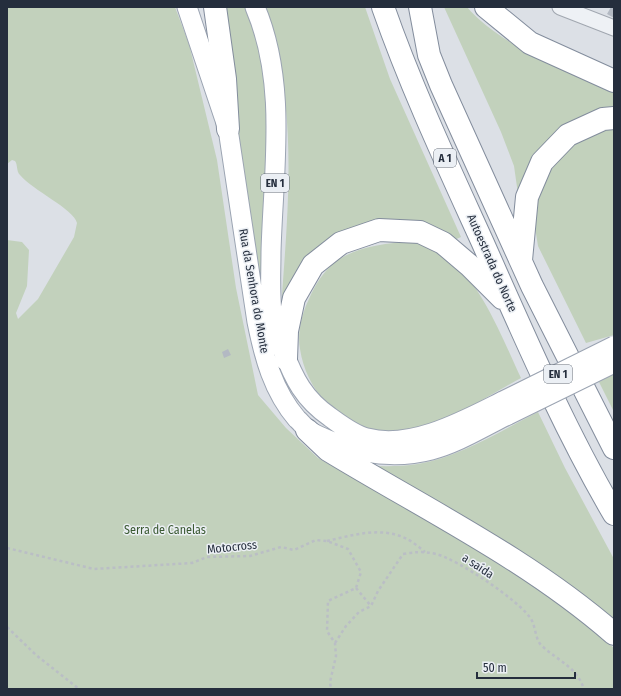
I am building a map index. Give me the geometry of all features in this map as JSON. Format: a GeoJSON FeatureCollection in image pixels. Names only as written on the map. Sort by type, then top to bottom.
{"type":"FeatureCollection","features":[{"type":"Feature","properties":{"kind":"highway"},"geometry":{"type":"LineString","coordinates":[[215,7],[225,79],[228,129]]}},
{"type":"Feature","properties":{"kind":"highway","name":"Autoestrada do Norte"},"geometry":{"type":"LineString","coordinates":[[383,7],[402,63],[511,307],[589,471],[614,514]]}},
{"type":"Feature","properties":{"kind":"highway"},"geometry":{"type":"LineString","coordinates":[[410,7],[429,55]]}},
{"type":"Feature","properties":{"kind":"highway","name":"A 1"},"geometry":{"type":"LineString","coordinates":[[420,7],[429,55],[521,262],[614,448]]}},
{"type":"Feature","properties":{"kind":"highway"},"geometry":{"type":"LineString","coordinates":[[486,7],[530,43],[614,81]]}},
{"type":"Feature","properties":{"kind":"highway"},"geometry":{"type":"LineString","coordinates":[[521,262],[527,197],[542,162],[568,135],[603,119],[614,118]]}},
{"type":"Feature","properties":{"kind":"highway"},"geometry":{"type":"LineString","coordinates":[[286,359],[287,332],[294,298],[313,265],[341,243],[379,230],[420,232],[443,243],[469,264],[511,307]]}},
{"type":"Feature","properties":{"kind":"highway"},"geometry":{"type":"LineString","coordinates":[[307,430],[328,450],[528,568],[582,606],[614,634]]}},
{"type":"Feature","properties":{"kind":"main road","name":"Rua da Senhora do Monte"},"geometry":{"type":"LineString","coordinates":[[187,7],[228,129],[257,322],[263,351],[269,372],[288,408],[307,430],[335,443],[364,453],[398,455],[431,450],[462,437],[505,408],[614,346]]}},
{"type":"Feature","properties":{"kind":"main road","name":"Rua da Senhora do Monte"},"geometry":{"type":"LineString","coordinates":[[254,7],[260,20],[272,67],[276,123],[271,284],[274,327],[298,385],[315,406],[346,429],[368,438],[397,440],[426,435],[505,408],[614,363]]}},
{"type":"Feature","properties":{"kind":"street"},"geometry":{"type":"LineString","coordinates":[[569,8],[614,28]]}},
{"type":"Feature","properties":{"kind":"path","name":"Motocross"},"geometry":{"type":"LineString","coordinates":[[7,548],[94,569],[192,563],[207,557],[250,556],[281,547],[294,550],[316,540],[327,541],[359,534],[378,532],[407,539],[425,552]]}},
{"type":"Feature","properties":{"kind":"path"},"geometry":{"type":"LineString","coordinates":[[327,541],[348,549],[361,572],[356,588],[328,600],[327,631],[335,643],[336,656],[330,682],[330,689]]}},
{"type":"Feature","properties":{"kind":"path","name":"a saída"},"geometry":{"type":"LineString","coordinates":[[371,606],[378,591],[403,554],[418,551],[436,554],[459,563],[505,594],[520,607],[531,619],[542,646],[573,670],[582,682],[584,689]]}},
{"type":"Feature","properties":{"kind":"path"},"geometry":{"type":"LineString","coordinates":[[335,643],[346,626],[359,612],[371,606],[356,588]]}},
{"type":"Feature","properties":{"kind":"path"},"geometry":{"type":"LineString","coordinates":[[7,627],[36,655],[79,689]]}},
{"type":"Feature","properties":{"kind":"green space","name":"Serra de Canelas"},"geometry":{"type":"Polygon","coordinates":[[[7,7],[175,7],[189,44],[217,160],[236,288],[258,395],[286,428],[318,458],[469,543],[543,591],[614,648],[614,689],[7,689],[7,240],[22,242],[29,250],[27,286],[16,313],[18,319],[38,299],[74,237],[77,223],[69,212],[26,181],[17,170],[15,161],[12,160],[7,164],[7,7]]]}},
{"type":"Feature","properties":{"kind":"green space"},"geometry":{"type":"Polygon","coordinates":[[[219,7],[246,7],[271,82],[264,309],[219,7]]]}},
{"type":"Feature","properties":{"kind":"green space"},"geometry":{"type":"Polygon","coordinates":[[[261,7],[365,7],[390,79],[461,237],[452,241],[355,228],[280,323],[288,183],[286,113],[282,78],[275,44],[261,7]]]}},
{"type":"Feature","properties":{"kind":"green space"},"geometry":{"type":"Polygon","coordinates":[[[444,7],[467,7],[480,21],[515,45],[556,66],[614,90],[614,110],[611,110],[518,194],[514,166],[501,132],[444,7]]]}},
{"type":"Feature","properties":{"kind":"green space"},"geometry":{"type":"Polygon","coordinates":[[[614,128],[614,335],[586,343],[538,246],[533,215],[542,177],[574,141],[594,132],[614,128]]]}},
{"type":"Feature","properties":{"kind":"green space"},"geometry":{"type":"Polygon","coordinates":[[[410,241],[449,259],[471,282],[491,314],[521,378],[451,417],[436,423],[406,430],[378,431],[349,421],[326,403],[317,391],[303,364],[299,343],[302,317],[306,305],[323,274],[335,262],[352,252],[362,249],[410,241]]]}},
{"type":"Feature","properties":{"kind":"green space"},"geometry":{"type":"Polygon","coordinates":[[[614,374],[614,412],[599,382],[614,374]]]}},
{"type":"Feature","properties":{"kind":"green space"},"geometry":{"type":"Polygon","coordinates":[[[538,412],[565,468],[614,559],[614,627],[366,466],[405,466],[434,461],[480,442],[538,412]]]}},
{"type":"Feature","properties":{"kind":"building"},"geometry":{"type":"Polygon","coordinates":[[[611,7],[614,7],[614,18],[607,14],[611,7]]]}},
{"type":"Feature","properties":{"kind":"building"},"geometry":{"type":"Polygon","coordinates":[[[228,349],[231,355],[224,358],[222,352],[228,349]]]}}]}
